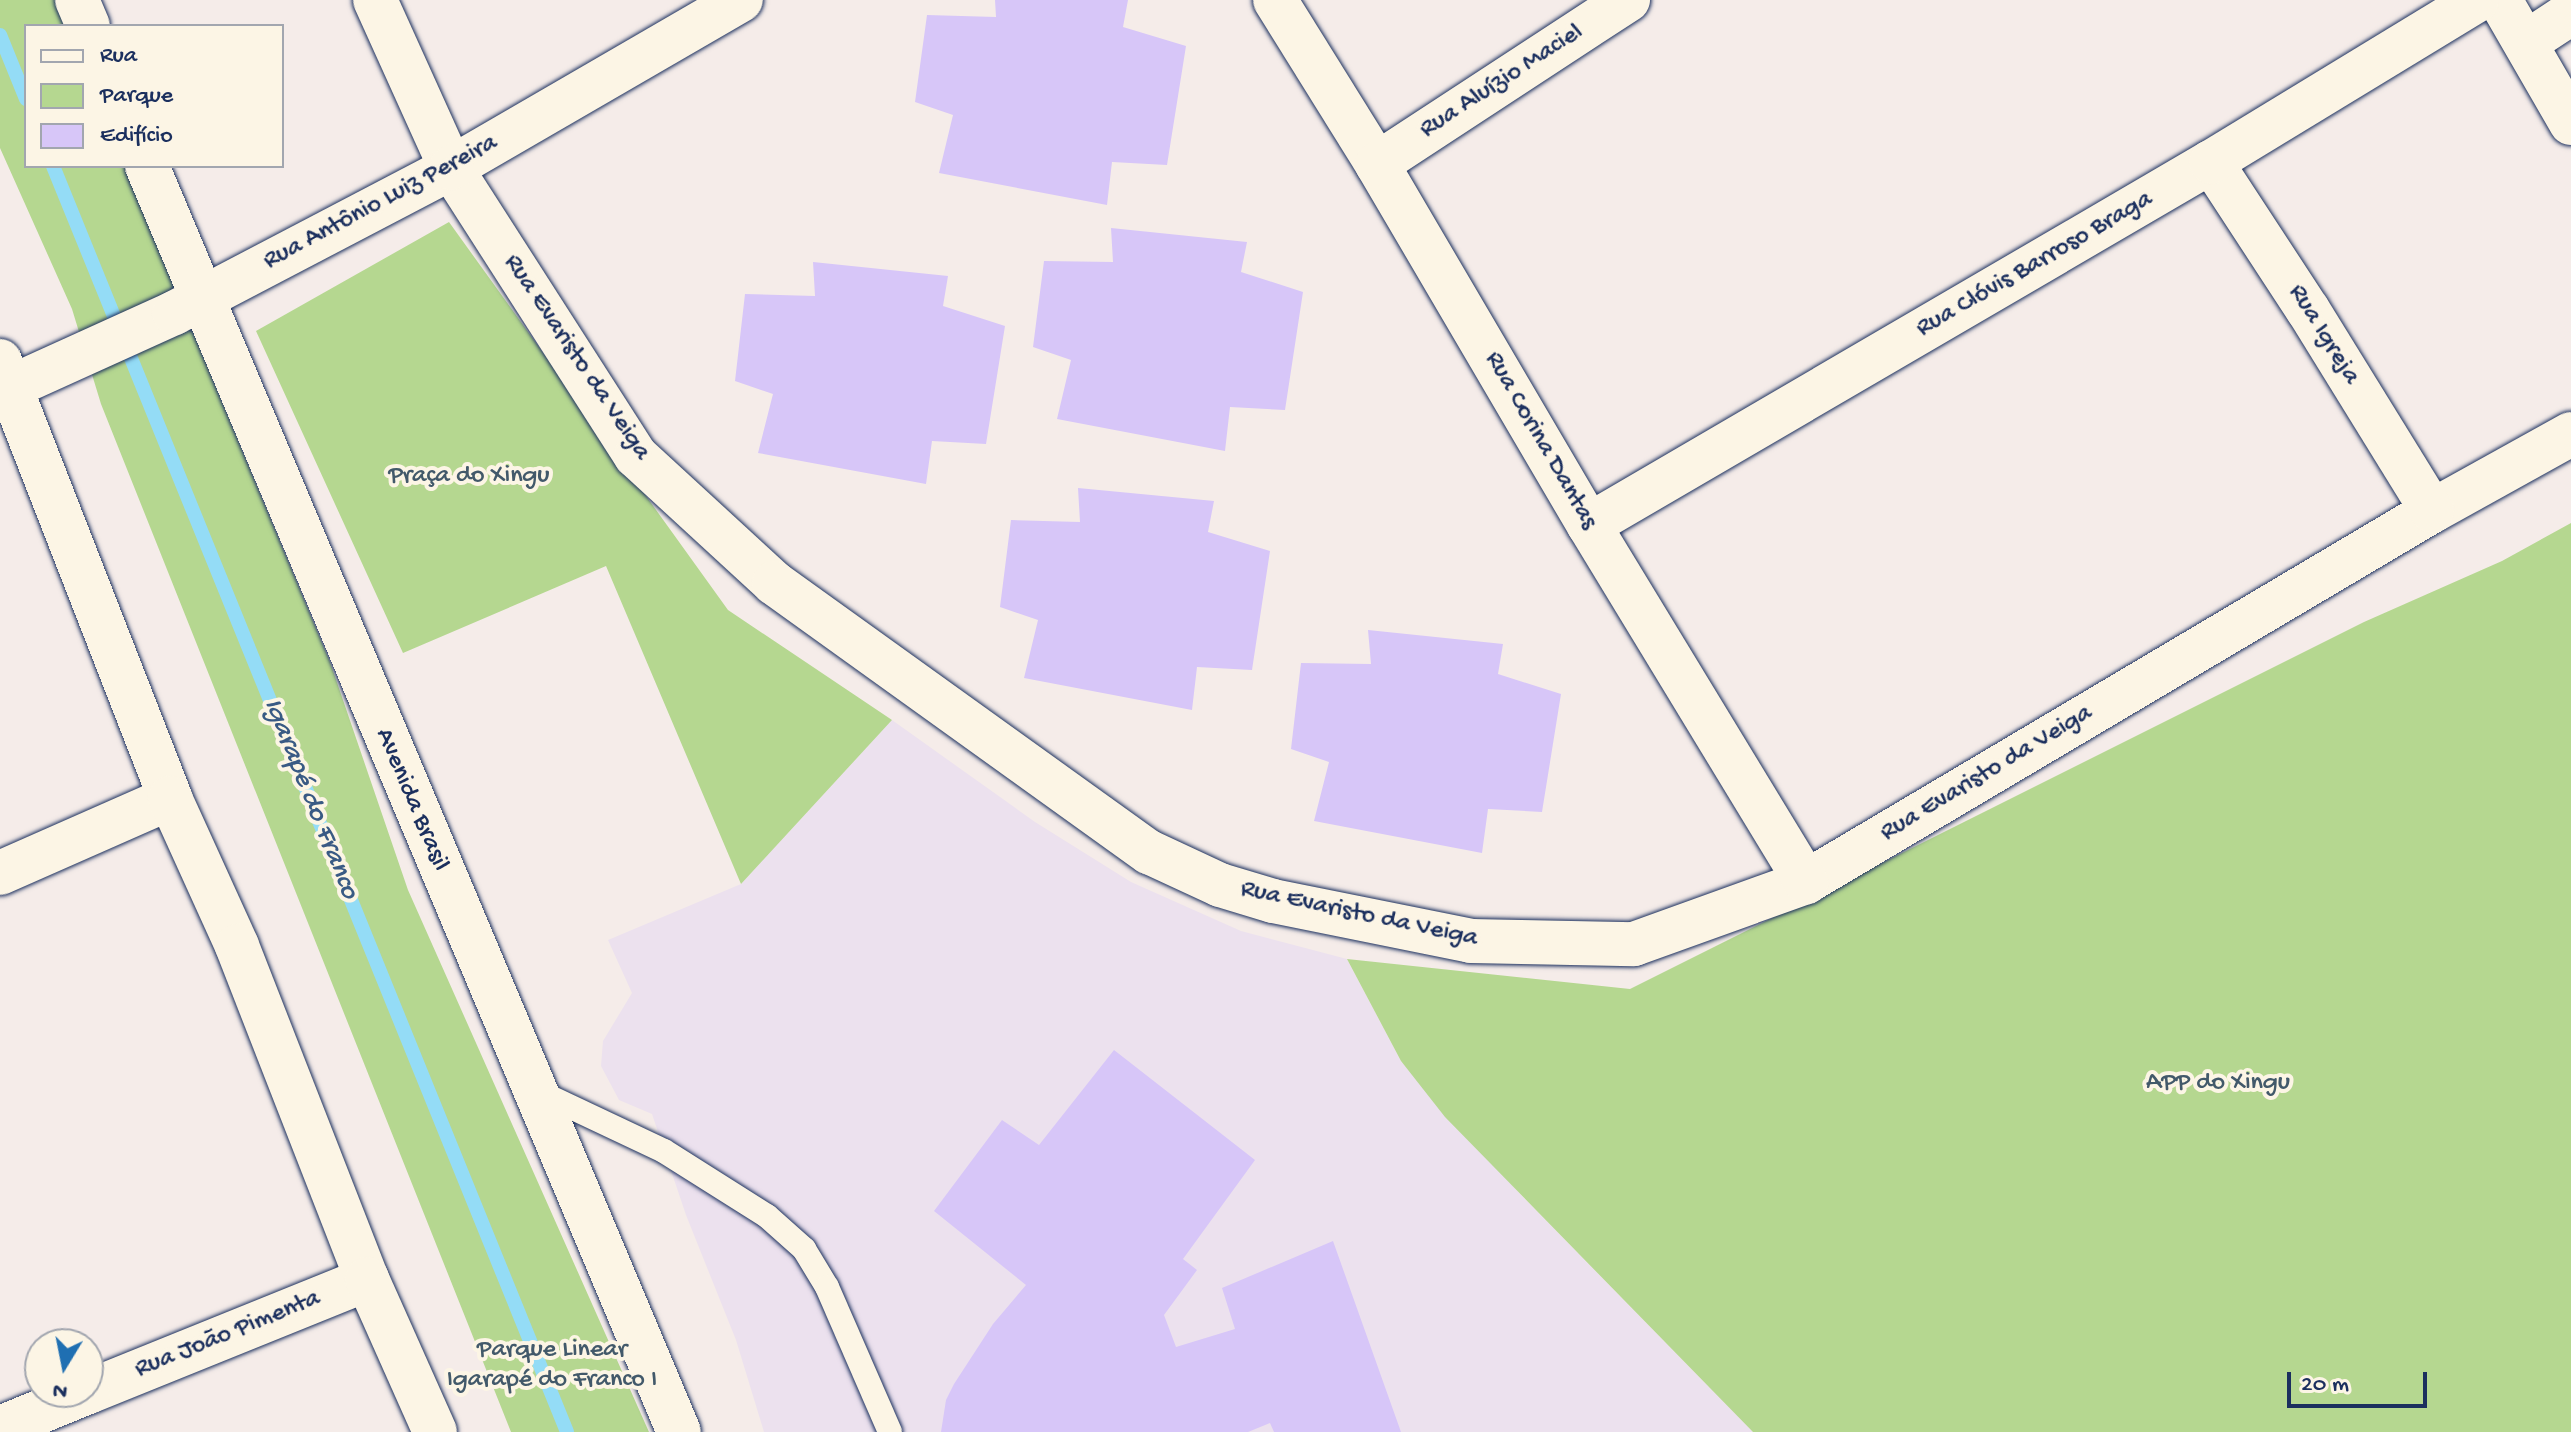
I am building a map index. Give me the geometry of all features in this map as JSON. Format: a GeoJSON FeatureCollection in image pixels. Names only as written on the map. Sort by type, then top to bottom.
{"type":"FeatureCollection","features":[{"type":"Feature","properties":{"kind":"main road"},"geometry":{"type":"LineString","coordinates":[[77,0],[87,24]]}},
{"type":"Feature","properties":{"kind":"main road","name":"Rua Evaristo da Veiga"},"geometry":{"type":"LineString","coordinates":[[375,0],[451,168],[636,456],[774,583],[1149,852],[1220,885],[1273,901],[1471,941],[1634,944],[1806,882],[2432,511],[2571,434]]}},
{"type":"Feature","properties":{"kind":"main road","name":"Rua Antônio Luiz Pereira"},"geometry":{"type":"LineString","coordinates":[[6,374],[52,367],[188,306],[451,168],[741,0]]}},
{"type":"Feature","properties":{"kind":"main road","name":"Rua Corina Dantas"},"geometry":{"type":"LineString","coordinates":[[1275,0],[1377,164],[1589,525],[1806,882]]}},
{"type":"Feature","properties":{"kind":"main road","name":"Rua Aluízio Maciel"},"geometry":{"type":"LineString","coordinates":[[1377,164],[1628,0]]}},
{"type":"Feature","properties":{"kind":"main road","name":"Rua Clóvis Barroso Braga"},"geometry":{"type":"LineString","coordinates":[[1589,525],[2211,162],[2477,0]]}},
{"type":"Feature","properties":{"kind":"main road"},"geometry":{"type":"LineString","coordinates":[[2500,0],[2571,123]]}},
{"type":"Feature","properties":{"kind":"main road"},"geometry":{"type":"LineString","coordinates":[[2527,42],[2571,13]]}},
{"type":"Feature","properties":{"kind":"main road","name":"Rua Igreja"},"geometry":{"type":"LineString","coordinates":[[2211,162],[2308,310],[2432,511]]}},
{"type":"Feature","properties":{"kind":"main road","name":"Avenida Brasil"},"geometry":{"type":"LineString","coordinates":[[148,168],[188,306],[533,1089],[679,1432]]}},
{"type":"Feature","properties":{"kind":"main road"},"geometry":{"type":"LineString","coordinates":[[6,374],[170,798],[237,946],[367,1279],[435,1432]]}},
{"type":"Feature","properties":{"kind":"main road"},"geometry":{"type":"LineString","coordinates":[[0,873],[170,798]]}},
{"type":"Feature","properties":{"kind":"main road","name":"Rua João Pimenta"},"geometry":{"type":"LineString","coordinates":[[104,1386],[367,1279]]}},
{"type":"Feature","properties":{"kind":"main road","name":"Rua João Pimenta"},"geometry":{"type":"LineString","coordinates":[[0,1428],[49,1408]]}},
{"type":"Feature","properties":{"kind":"lane"},"geometry":{"type":"LineString","coordinates":[[533,1089],[664,1151],[767,1216],[804,1249],[827,1287],[890,1432]]}},
{"type":"Feature","properties":{"kind":"shaded area"},"geometry":{"type":"Polygon","coordinates":[[[892,720],[1035,822],[1131,882],[1241,931],[1347,959],[1401,1061],[1519,1193],[1753,1432],[764,1432],[736,1340],[686,1215],[652,1114],[619,1100],[601,1066],[603,1041],[632,993],[608,940],[741,884],[892,720]]]}},
{"type":"Feature","properties":{"kind":"green space","name":"Parque Linear Igarapé do Franco I"},"geometry":{"type":"Polygon","coordinates":[[[0,0],[58,0],[67,24],[24,24],[24,168],[125,168],[330,662],[408,890],[649,1432],[511,1432],[101,404],[72,309],[0,148],[0,0]]]}},
{"type":"Feature","properties":{"kind":"green space","name":"Praça do Xingu"},"geometry":{"type":"Polygon","coordinates":[[[449,222],[728,610],[892,720],[741,884],[606,566],[403,653],[256,331],[449,222]]]}},
{"type":"Feature","properties":{"kind":"green space","name":"APP do Xingu"},"geometry":{"type":"Polygon","coordinates":[[[2571,523],[2571,1432],[1753,1432],[1445,1117],[1401,1061],[1347,959],[1630,989],[2364,622],[2502,561],[2571,523]]]}},
{"type":"Feature","properties":{"kind":"building"},"geometry":{"type":"Polygon","coordinates":[[[995,0],[1128,0],[1123,27],[1186,46],[1167,165],[1112,162],[1107,205],[939,173],[953,115],[915,102],[927,15],[996,17],[995,0]]]}},
{"type":"Feature","properties":{"kind":"building"},"geometry":{"type":"Polygon","coordinates":[[[1111,228],[1247,242],[1241,272],[1303,292],[1285,410],[1230,407],[1225,451],[1057,419],[1071,360],[1033,347],[1044,261],[1113,262],[1111,228]]]}},
{"type":"Feature","properties":{"kind":"building"},"geometry":{"type":"Polygon","coordinates":[[[813,262],[948,276],[943,306],[1005,326],[986,444],[932,441],[926,484],[758,453],[773,394],[735,381],[745,294],[815,296],[813,262]]]}},
{"type":"Feature","properties":{"kind":"building"},"geometry":{"type":"Polygon","coordinates":[[[1078,488],[1214,501],[1208,532],[1270,551],[1252,670],[1197,667],[1192,710],[1024,678],[1038,620],[1000,607],[1011,520],[1080,522],[1078,488]]]}},
{"type":"Feature","properties":{"kind":"building"},"geometry":{"type":"Polygon","coordinates":[[[1368,630],[1503,644],[1498,674],[1561,694],[1542,812],[1488,809],[1482,853],[1314,821],[1329,762],[1291,749],[1301,663],[1371,664],[1368,630]]]}},
{"type":"Feature","properties":{"kind":"building"},"geometry":{"type":"Polygon","coordinates":[[[1114,1050],[1255,1160],[1183,1259],[1197,1270],[1164,1315],[1176,1347],[1235,1329],[1222,1288],[1333,1241],[1401,1432],[1274,1432],[1270,1423],[1248,1432],[941,1432],[946,1400],[954,1384],[993,1324],[1026,1285],[934,1211],[1002,1120],[1039,1145],[1114,1050]]]}},
{"type":"Feature","properties":{"kind":"waterway","name":"Igarapé do Franco"},"geometry":{"type":"LineString","coordinates":[[0,35],[24,94]]}},
{"type":"Feature","properties":{"kind":"waterway","name":"Igarapé do Franco"},"geometry":{"type":"LineString","coordinates":[[54,168],[567,1432]]}}]}
